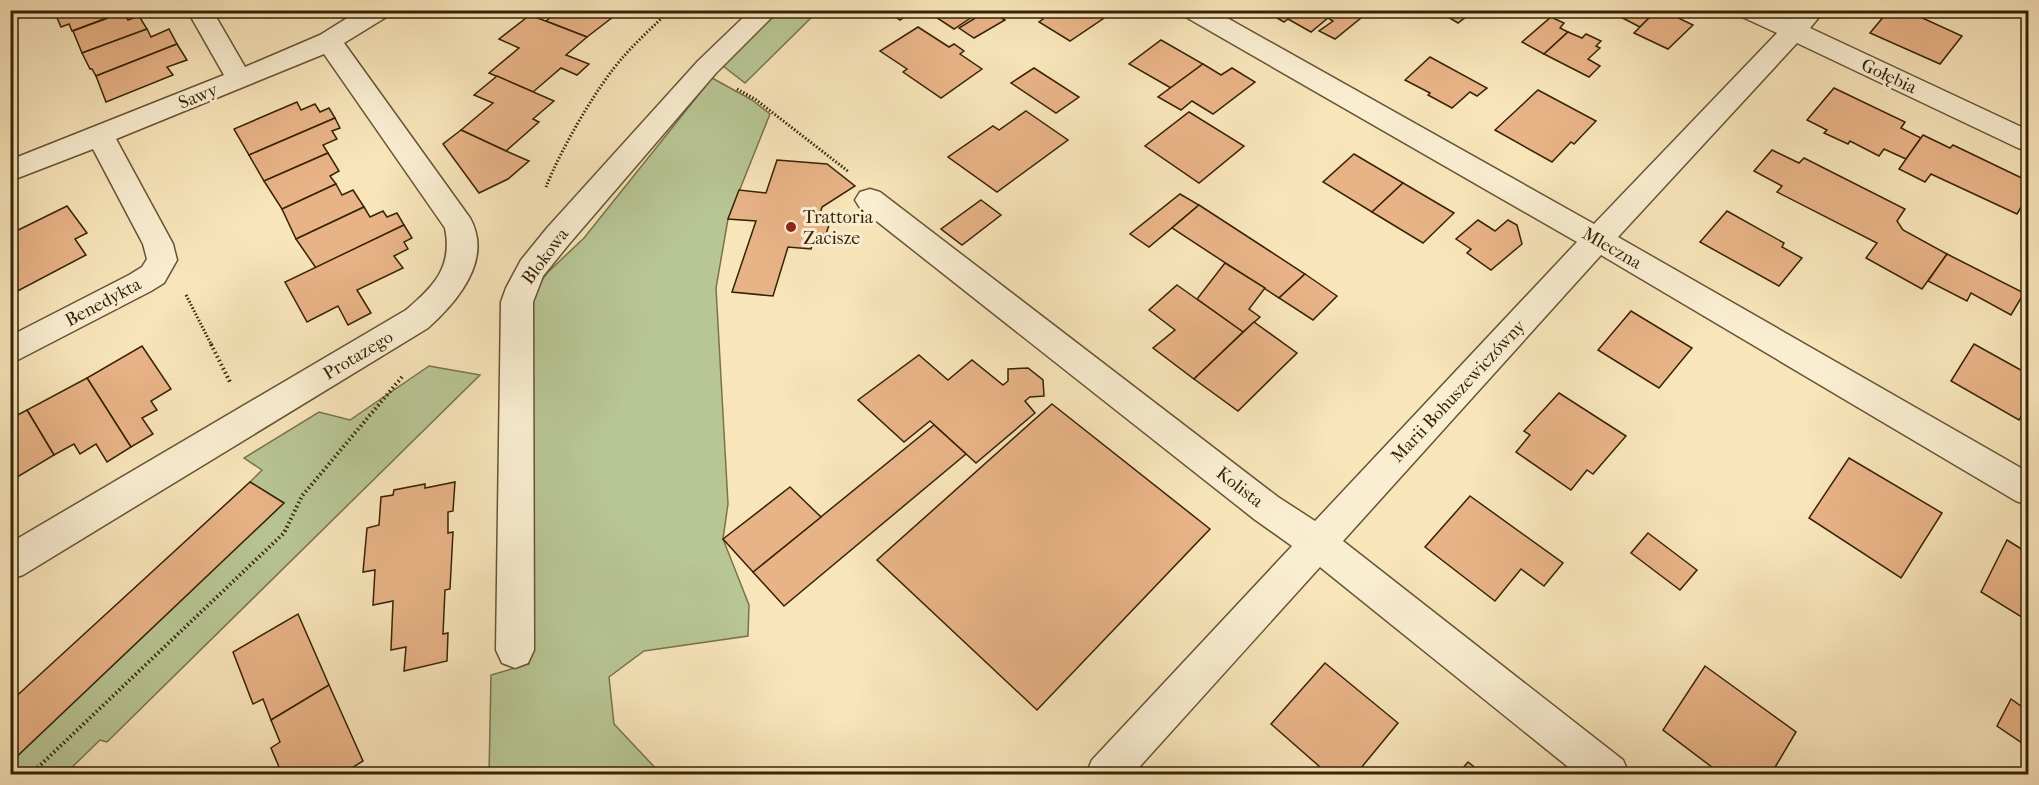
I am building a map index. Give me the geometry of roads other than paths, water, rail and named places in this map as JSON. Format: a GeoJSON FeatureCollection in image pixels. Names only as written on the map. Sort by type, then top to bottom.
{"type":"FeatureCollection","features":[{"type":"Feature","properties":{"kind":"street"},"geometry":{"type":"LineString","coordinates":[[199,10],[239,79]]}},
{"type":"Feature","properties":{"kind":"street","name":"Sawy"},"geometry":{"type":"LineString","coordinates":[[10,171],[328,41],[380,10]]}},
{"type":"Feature","properties":{"kind":"street","name":"Blokowa"},"geometry":{"type":"LineString","coordinates":[[515,650],[517,302],[521,288],[532,268],[558,236],[707,67],[767,10]]}},
{"type":"Feature","properties":{"kind":"street","name":"Mleczna"},"geometry":{"type":"LineString","coordinates":[[1193,10],[1598,240],[2028,490]]}},
{"type":"Feature","properties":{"kind":"street","name":"Gołębia"},"geometry":{"type":"LineString","coordinates":[[1749,10],[1803,21],[2028,141]]}},
{"type":"Feature","properties":{"kind":"street","name":"Marii Bohuszewiczówny"},"geometry":{"type":"LineString","coordinates":[[1106,774],[1803,21]]}},
{"type":"Feature","properties":{"kind":"street","name":"Protazego"},"geometry":{"type":"LineString","coordinates":[[10,563],[417,319],[441,298],[454,275],[463,249],[460,226],[328,41]]}},
{"type":"Feature","properties":{"kind":"street","name":"Benedykta"},"geometry":{"type":"LineString","coordinates":[[10,351],[140,284],[153,275],[162,260],[158,244],[100,136]]}},
{"type":"Feature","properties":{"kind":"street","name":"Kolista"},"geometry":{"type":"LineString","coordinates":[[870,200],[1266,508],[1318,543],[1609,774]]}},
{"type":"Feature","properties":{"kind":"place","name":"Trattoria Zacisze"},"geometry":{"type":"Point","coordinates":[791,227]}}]}
